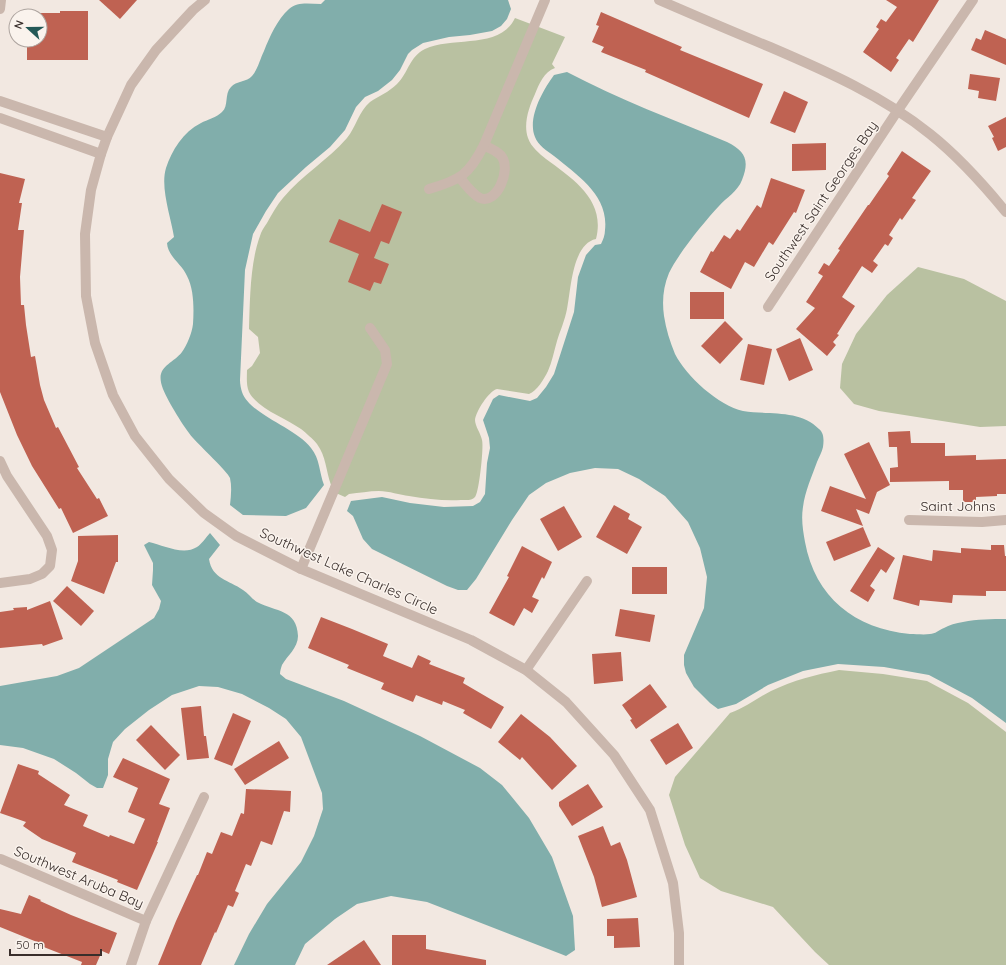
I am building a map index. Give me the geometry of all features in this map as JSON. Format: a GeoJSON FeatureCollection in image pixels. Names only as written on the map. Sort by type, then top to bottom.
{"type":"FeatureCollection","features":[{"type":"Feature","properties":{"kind":"street"},"geometry":{"type":"LineString","coordinates":[[0,9],[1,0]]}},
{"type":"Feature","properties":{"kind":"street","name":"Southwest Lake Charles Circle"},"geometry":{"type":"LineString","coordinates":[[205,0],[192,10],[156,50],[132,85],[107,137],[91,190],[85,234],[86,296],[95,343],[113,395],[135,436],[169,479],[204,513],[236,536],[301,569],[471,640],[526,670],[566,702],[614,755],[650,810],[673,883],[679,933],[679,965]]}},
{"type":"Feature","properties":{"kind":"street"},"geometry":{"type":"LineString","coordinates":[[429,188],[460,178],[475,162],[484,145],[545,0]]}},
{"type":"Feature","properties":{"kind":"street"},"geometry":{"type":"LineString","coordinates":[[659,0],[849,82],[898,110],[931,134],[972,172],[1006,212]]}},
{"type":"Feature","properties":{"kind":"street","name":"Southwest Saint Georges Bay"},"geometry":{"type":"LineString","coordinates":[[768,307],[898,110],[973,0]]}},
{"type":"Feature","properties":{"kind":"street"},"geometry":{"type":"LineString","coordinates":[[0,100],[107,137]]}},
{"type":"Feature","properties":{"kind":"street"},"geometry":{"type":"LineString","coordinates":[[0,118],[101,154]]}},
{"type":"Feature","properties":{"kind":"street"},"geometry":{"type":"LineString","coordinates":[[460,178],[478,197],[482,199],[489,198],[495,193],[502,182],[506,166],[501,156],[497,152],[484,145]]}},
{"type":"Feature","properties":{"kind":"street"},"geometry":{"type":"LineString","coordinates":[[301,569],[387,364],[385,350],[370,328]]}},
{"type":"Feature","properties":{"kind":"street"},"geometry":{"type":"LineString","coordinates":[[0,461],[7,476],[47,536],[52,550],[50,566],[42,574],[30,579],[0,583]]}},
{"type":"Feature","properties":{"kind":"street","name":"Saint Johns"},"geometry":{"type":"LineString","coordinates":[[909,520],[982,522],[1006,520]]}},
{"type":"Feature","properties":{"kind":"street"},"geometry":{"type":"LineString","coordinates":[[526,670],[587,581]]}},
{"type":"Feature","properties":{"kind":"street","name":"Southwest Aruba Bay"},"geometry":{"type":"LineString","coordinates":[[131,965],[146,921],[204,797]]}},
{"type":"Feature","properties":{"kind":"street","name":"Southwest Aruba Bay"},"geometry":{"type":"LineString","coordinates":[[0,859],[146,921]]}},
{"type":"Feature","properties":{"kind":"green space"},"geometry":{"type":"Polygon","coordinates":[[[515,18],[565,37],[552,64],[555,68],[548,72],[538,86],[527,116],[526,127],[529,141],[536,150],[567,174],[585,192],[592,202],[598,225],[596,239],[588,243],[582,249],[577,258],[565,317],[549,368],[542,381],[535,390],[529,394],[497,389],[490,393],[483,402],[476,416],[475,422],[482,440],[482,451],[480,479],[475,497],[469,500],[442,500],[379,491],[349,494],[345,497],[329,490],[331,485],[324,459],[315,442],[301,429],[265,408],[253,398],[248,389],[247,370],[252,366],[260,353],[258,337],[249,329],[252,270],[260,234],[283,198],[290,190],[340,146],[350,134],[360,114],[366,106],[397,84],[412,60],[420,52],[436,45],[475,41],[499,35],[508,28],[515,18]]]}},
{"type":"Feature","properties":{"kind":"green space"},"geometry":{"type":"Polygon","coordinates":[[[918,267],[964,279],[1006,301],[1006,426],[980,427],[879,411],[854,404],[840,388],[842,364],[856,334],[887,295],[918,267]]]}},
{"type":"Feature","properties":{"kind":"green space"},"geometry":{"type":"Polygon","coordinates":[[[839,670],[883,674],[927,681],[968,703],[1006,732],[1006,965],[829,965],[773,907],[721,891],[700,878],[685,845],[669,795],[675,777],[730,713],[771,691],[788,684],[839,670]]]}},
{"type":"Feature","properties":{"kind":"water"},"geometry":{"type":"Polygon","coordinates":[[[325,0],[508,0],[511,9],[507,19],[501,26],[492,31],[449,37],[423,43],[412,50],[392,80],[378,91],[365,97],[356,107],[345,130],[330,147],[278,193],[253,234],[245,270],[240,385],[247,400],[254,408],[295,434],[311,448],[318,461],[324,485],[306,508],[286,516],[243,515],[230,505],[230,478],[189,433],[169,401],[161,381],[162,371],[182,352],[190,335],[193,324],[193,299],[189,281],[185,272],[172,256],[167,243],[174,237],[165,193],[164,176],[171,155],[184,136],[201,123],[220,114],[225,107],[231,87],[250,78],[254,73],[271,34],[285,13],[296,5],[321,4],[325,0]]]}},
{"type":"Feature","properties":{"kind":"water"},"geometry":{"type":"Polygon","coordinates":[[[567,72],[626,100],[727,142],[742,153],[746,162],[746,167],[740,184],[692,238],[673,265],[665,284],[663,311],[667,331],[675,354],[680,363],[704,389],[724,403],[743,411],[783,414],[803,418],[821,431],[824,442],[805,495],[802,511],[803,529],[810,562],[818,579],[828,594],[841,607],[855,617],[872,625],[890,631],[910,634],[932,634],[950,625],[968,621],[1006,619],[1006,723],[972,698],[929,675],[884,667],[838,664],[803,671],[768,685],[736,704],[718,709],[694,687],[686,673],[684,665],[684,655],[704,608],[707,577],[700,548],[688,522],[665,496],[639,479],[618,469],[595,468],[570,473],[546,483],[529,495],[476,579],[467,590],[458,590],[447,586],[372,549],[363,539],[353,516],[347,511],[351,501],[382,497],[410,503],[444,507],[473,506],[480,502],[485,494],[487,463],[490,448],[489,438],[483,420],[493,399],[499,395],[530,401],[537,398],[554,374],[574,312],[578,277],[586,255],[595,245],[601,244],[605,230],[605,218],[602,206],[597,196],[590,187],[540,145],[536,140],[533,129],[533,121],[537,104],[545,88],[554,75],[567,72]]]}},
{"type":"Feature","properties":{"kind":"water"},"geometry":{"type":"Polygon","coordinates":[[[210,533],[220,545],[209,559],[211,566],[217,575],[243,590],[257,602],[290,616],[297,627],[298,640],[282,665],[280,674],[286,679],[344,701],[420,736],[480,768],[502,785],[529,818],[552,857],[573,916],[575,950],[566,956],[427,902],[391,896],[357,904],[335,919],[305,944],[295,965],[234,965],[249,934],[267,904],[301,862],[314,836],[323,809],[322,793],[301,737],[286,719],[242,694],[218,687],[199,686],[172,695],[149,710],[125,729],[113,742],[108,759],[108,775],[103,788],[97,788],[90,784],[54,759],[23,748],[0,745],[0,686],[57,676],[79,668],[154,618],[161,601],[152,585],[153,563],[144,545],[149,542],[173,549],[186,550],[199,546],[210,533]]]}},
{"type":"Feature","properties":{"kind":"building"},"geometry":{"type":"Polygon","coordinates":[[[99,0],[137,0],[120,19],[99,0]]]}},
{"type":"Feature","properties":{"kind":"building"},"geometry":{"type":"Polygon","coordinates":[[[886,0],[939,0],[913,42],[909,39],[896,58],[899,60],[891,72],[863,52],[879,29],[876,27],[881,19],[886,22],[897,7],[886,0]]]}},
{"type":"Feature","properties":{"kind":"building"},"geometry":{"type":"Polygon","coordinates":[[[60,11],[88,11],[88,60],[27,60],[27,48],[48,48],[48,13],[60,13],[60,11]]]}},
{"type":"Feature","properties":{"kind":"building"},"geometry":{"type":"Polygon","coordinates":[[[601,12],[682,47],[680,50],[763,84],[749,118],[645,72],[646,70],[601,52],[604,47],[592,42],[599,26],[596,25],[601,12]]]}},
{"type":"Feature","properties":{"kind":"building"},"geometry":{"type":"Polygon","coordinates":[[[985,30],[1006,39],[1006,65],[971,50],[976,38],[981,40],[985,30]]]}},
{"type":"Feature","properties":{"kind":"building"},"geometry":{"type":"Polygon","coordinates":[[[970,74],[1000,78],[996,101],[978,98],[979,91],[968,89],[970,74]]]}},
{"type":"Feature","properties":{"kind":"building"},"geometry":{"type":"Polygon","coordinates":[[[784,91],[808,102],[795,133],[770,123],[784,91]]]}},
{"type":"Feature","properties":{"kind":"building"},"geometry":{"type":"Polygon","coordinates":[[[1006,117],[1006,147],[998,151],[992,138],[994,137],[988,126],[1006,117]]]}},
{"type":"Feature","properties":{"kind":"building"},"geometry":{"type":"Polygon","coordinates":[[[826,143],[826,170],[792,171],[792,144],[826,143]]]}},
{"type":"Feature","properties":{"kind":"building"},"geometry":{"type":"Polygon","coordinates":[[[902,151],[931,171],[912,198],[916,200],[902,220],[900,218],[889,235],[893,238],[888,246],[885,244],[873,261],[878,265],[872,273],[862,266],[842,297],[855,306],[837,334],[839,335],[833,342],[836,345],[827,356],[796,329],[815,308],[806,302],[823,276],[818,273],[824,263],[829,266],[840,250],[838,249],[889,176],[887,174],[902,151]]]}},
{"type":"Feature","properties":{"kind":"building"},"geometry":{"type":"Polygon","coordinates":[[[0,173],[25,179],[19,203],[22,203],[18,230],[24,230],[20,277],[21,305],[24,305],[31,357],[35,356],[44,400],[56,428],[58,427],[79,467],[77,468],[97,499],[99,498],[108,516],[73,533],[61,508],[59,509],[32,466],[17,435],[0,392],[0,173]]]}},
{"type":"Feature","properties":{"kind":"building"},"geometry":{"type":"Polygon","coordinates":[[[771,178],[805,190],[796,213],[794,212],[773,245],[769,242],[754,267],[745,262],[731,289],[700,272],[711,251],[713,252],[724,235],[730,239],[737,229],[740,231],[757,205],[761,208],[771,178]]]}},
{"type":"Feature","properties":{"kind":"building"},"geometry":{"type":"Polygon","coordinates":[[[382,204],[402,212],[389,244],[381,241],[374,258],[389,264],[381,284],[374,282],[370,291],[348,282],[359,254],[329,242],[339,219],[370,232],[382,204]]]}},
{"type":"Feature","properties":{"kind":"building"},"geometry":{"type":"Polygon","coordinates":[[[690,292],[724,292],[724,319],[690,319],[690,292]]]}},
{"type":"Feature","properties":{"kind":"building"},"geometry":{"type":"Polygon","coordinates":[[[725,321],[743,339],[720,364],[701,346],[725,321]]]}},
{"type":"Feature","properties":{"kind":"building"},"geometry":{"type":"Polygon","coordinates":[[[800,338],[813,370],[789,381],[776,349],[800,338]]]}},
{"type":"Feature","properties":{"kind":"building"},"geometry":{"type":"Polygon","coordinates":[[[748,344],[772,349],[764,385],[740,380],[748,344]]]}},
{"type":"Feature","properties":{"kind":"building"},"geometry":{"type":"Polygon","coordinates":[[[910,431],[911,443],[945,443],[945,456],[976,455],[976,460],[1006,459],[1006,494],[976,497],[976,502],[963,502],[963,490],[949,490],[949,481],[890,482],[890,468],[898,467],[897,447],[889,447],[888,432],[910,431]]]}},
{"type":"Feature","properties":{"kind":"building"},"geometry":{"type":"Polygon","coordinates":[[[869,442],[890,485],[877,492],[869,514],[856,509],[863,526],[821,511],[830,486],[866,499],[844,454],[869,442]]]}},
{"type":"Feature","properties":{"kind":"building"},"geometry":{"type":"Polygon","coordinates":[[[614,505],[630,514],[628,519],[642,527],[627,554],[596,537],[614,505]]]}},
{"type":"Feature","properties":{"kind":"building"},"geometry":{"type":"Polygon","coordinates":[[[564,506],[582,537],[558,551],[540,519],[564,506]]]}},
{"type":"Feature","properties":{"kind":"building"},"geometry":{"type":"Polygon","coordinates":[[[863,527],[871,546],[834,561],[826,542],[863,527]]]}},
{"type":"Feature","properties":{"kind":"building"},"geometry":{"type":"Polygon","coordinates":[[[118,535],[118,562],[116,562],[104,594],[71,581],[78,561],[78,536],[118,535]]]}},
{"type":"Feature","properties":{"kind":"building"},"geometry":{"type":"Polygon","coordinates":[[[991,545],[1004,545],[1006,556],[1006,591],[986,591],[986,596],[953,595],[952,603],[920,600],[919,606],[893,599],[903,555],[932,561],[933,550],[961,553],[961,548],[991,550],[991,545]]]}},
{"type":"Feature","properties":{"kind":"building"},"geometry":{"type":"Polygon","coordinates":[[[522,546],[552,562],[544,579],[542,577],[532,597],[539,600],[532,613],[524,608],[514,626],[489,613],[509,577],[507,576],[522,546]]]}},
{"type":"Feature","properties":{"kind":"building"},"geometry":{"type":"Polygon","coordinates":[[[878,547],[895,558],[886,573],[881,569],[870,586],[875,590],[868,602],[850,591],[878,547]]]}},
{"type":"Feature","properties":{"kind":"building"},"geometry":{"type":"Polygon","coordinates":[[[632,567],[667,567],[667,594],[632,594],[632,567]]]}},
{"type":"Feature","properties":{"kind":"building"},"geometry":{"type":"Polygon","coordinates":[[[67,586],[94,611],[81,626],[53,601],[67,586]]]}},
{"type":"Feature","properties":{"kind":"building"},"geometry":{"type":"Polygon","coordinates":[[[50,601],[63,639],[43,646],[42,644],[0,648],[0,612],[14,610],[13,608],[27,607],[27,610],[50,601]]]}},
{"type":"Feature","properties":{"kind":"building"},"geometry":{"type":"Polygon","coordinates":[[[620,609],[655,615],[650,642],[615,636],[620,609]]]}},
{"type":"Feature","properties":{"kind":"building"},"geometry":{"type":"Polygon","coordinates":[[[321,617],[388,644],[383,656],[412,668],[418,655],[431,661],[429,664],[465,678],[463,683],[504,707],[491,729],[463,713],[465,710],[443,701],[442,705],[416,695],[413,702],[381,689],[384,683],[347,668],[349,665],[308,648],[321,617]]]}},
{"type":"Feature","properties":{"kind":"building"},"geometry":{"type":"Polygon","coordinates":[[[621,652],[623,681],[594,684],[592,654],[621,652]]]}},
{"type":"Feature","properties":{"kind":"building"},"geometry":{"type":"Polygon","coordinates":[[[650,684],[667,707],[636,729],[630,720],[632,719],[622,705],[650,684]]]}},
{"type":"Feature","properties":{"kind":"building"},"geometry":{"type":"Polygon","coordinates":[[[201,706],[204,736],[206,736],[209,758],[187,760],[181,708],[201,706]]]}},
{"type":"Feature","properties":{"kind":"building"},"geometry":{"type":"Polygon","coordinates":[[[233,713],[251,721],[232,766],[214,759],[233,713]]]}},
{"type":"Feature","properties":{"kind":"building"},"geometry":{"type":"Polygon","coordinates":[[[521,714],[550,737],[577,766],[552,790],[522,757],[520,760],[498,742],[521,714]]]}},
{"type":"Feature","properties":{"kind":"building"},"geometry":{"type":"Polygon","coordinates":[[[678,723],[693,748],[666,765],[650,740],[678,723]]]}},
{"type":"Feature","properties":{"kind":"building"},"geometry":{"type":"Polygon","coordinates":[[[151,725],[180,755],[165,770],[136,740],[151,725]]]}},
{"type":"Feature","properties":{"kind":"building"},"geometry":{"type":"Polygon","coordinates":[[[279,741],[289,758],[245,785],[234,769],[279,741]]]}},
{"type":"Feature","properties":{"kind":"building"},"geometry":{"type":"Polygon","coordinates":[[[123,758],[170,779],[159,804],[170,808],[158,842],[137,890],[117,882],[118,880],[72,862],[76,853],[42,839],[23,826],[26,822],[0,813],[18,764],[39,771],[38,774],[70,795],[64,805],[88,815],[83,826],[109,837],[110,835],[134,844],[145,819],[128,812],[138,788],[113,777],[123,758]]]}},
{"type":"Feature","properties":{"kind":"building"},"geometry":{"type":"Polygon","coordinates":[[[588,784],[603,807],[572,826],[559,806],[559,802],[588,784]]]}},
{"type":"Feature","properties":{"kind":"building"},"geometry":{"type":"Polygon","coordinates":[[[246,789],[291,791],[290,812],[284,811],[272,845],[261,841],[251,866],[246,864],[235,891],[239,893],[233,907],[228,905],[201,965],[158,965],[207,852],[212,854],[221,832],[232,836],[241,813],[244,814],[246,789]]]}},
{"type":"Feature","properties":{"kind":"building"},"geometry":{"type":"Polygon","coordinates":[[[603,826],[611,846],[620,842],[627,860],[637,897],[602,907],[594,877],[578,836],[603,826]]]}},
{"type":"Feature","properties":{"kind":"building"},"geometry":{"type":"Polygon","coordinates":[[[29,895],[71,915],[117,933],[109,954],[102,951],[96,965],[81,965],[82,962],[36,944],[37,942],[0,927],[0,909],[21,914],[29,895]]]}},
{"type":"Feature","properties":{"kind":"building"},"geometry":{"type":"Polygon","coordinates":[[[638,918],[640,947],[614,948],[614,936],[607,936],[607,919],[638,918]]]}},
{"type":"Feature","properties":{"kind":"building"},"geometry":{"type":"Polygon","coordinates":[[[392,935],[426,935],[426,949],[486,960],[486,965],[392,965],[392,935]]]}},
{"type":"Feature","properties":{"kind":"building"},"geometry":{"type":"Polygon","coordinates":[[[364,940],[381,965],[327,965],[364,940]]]}}]}
